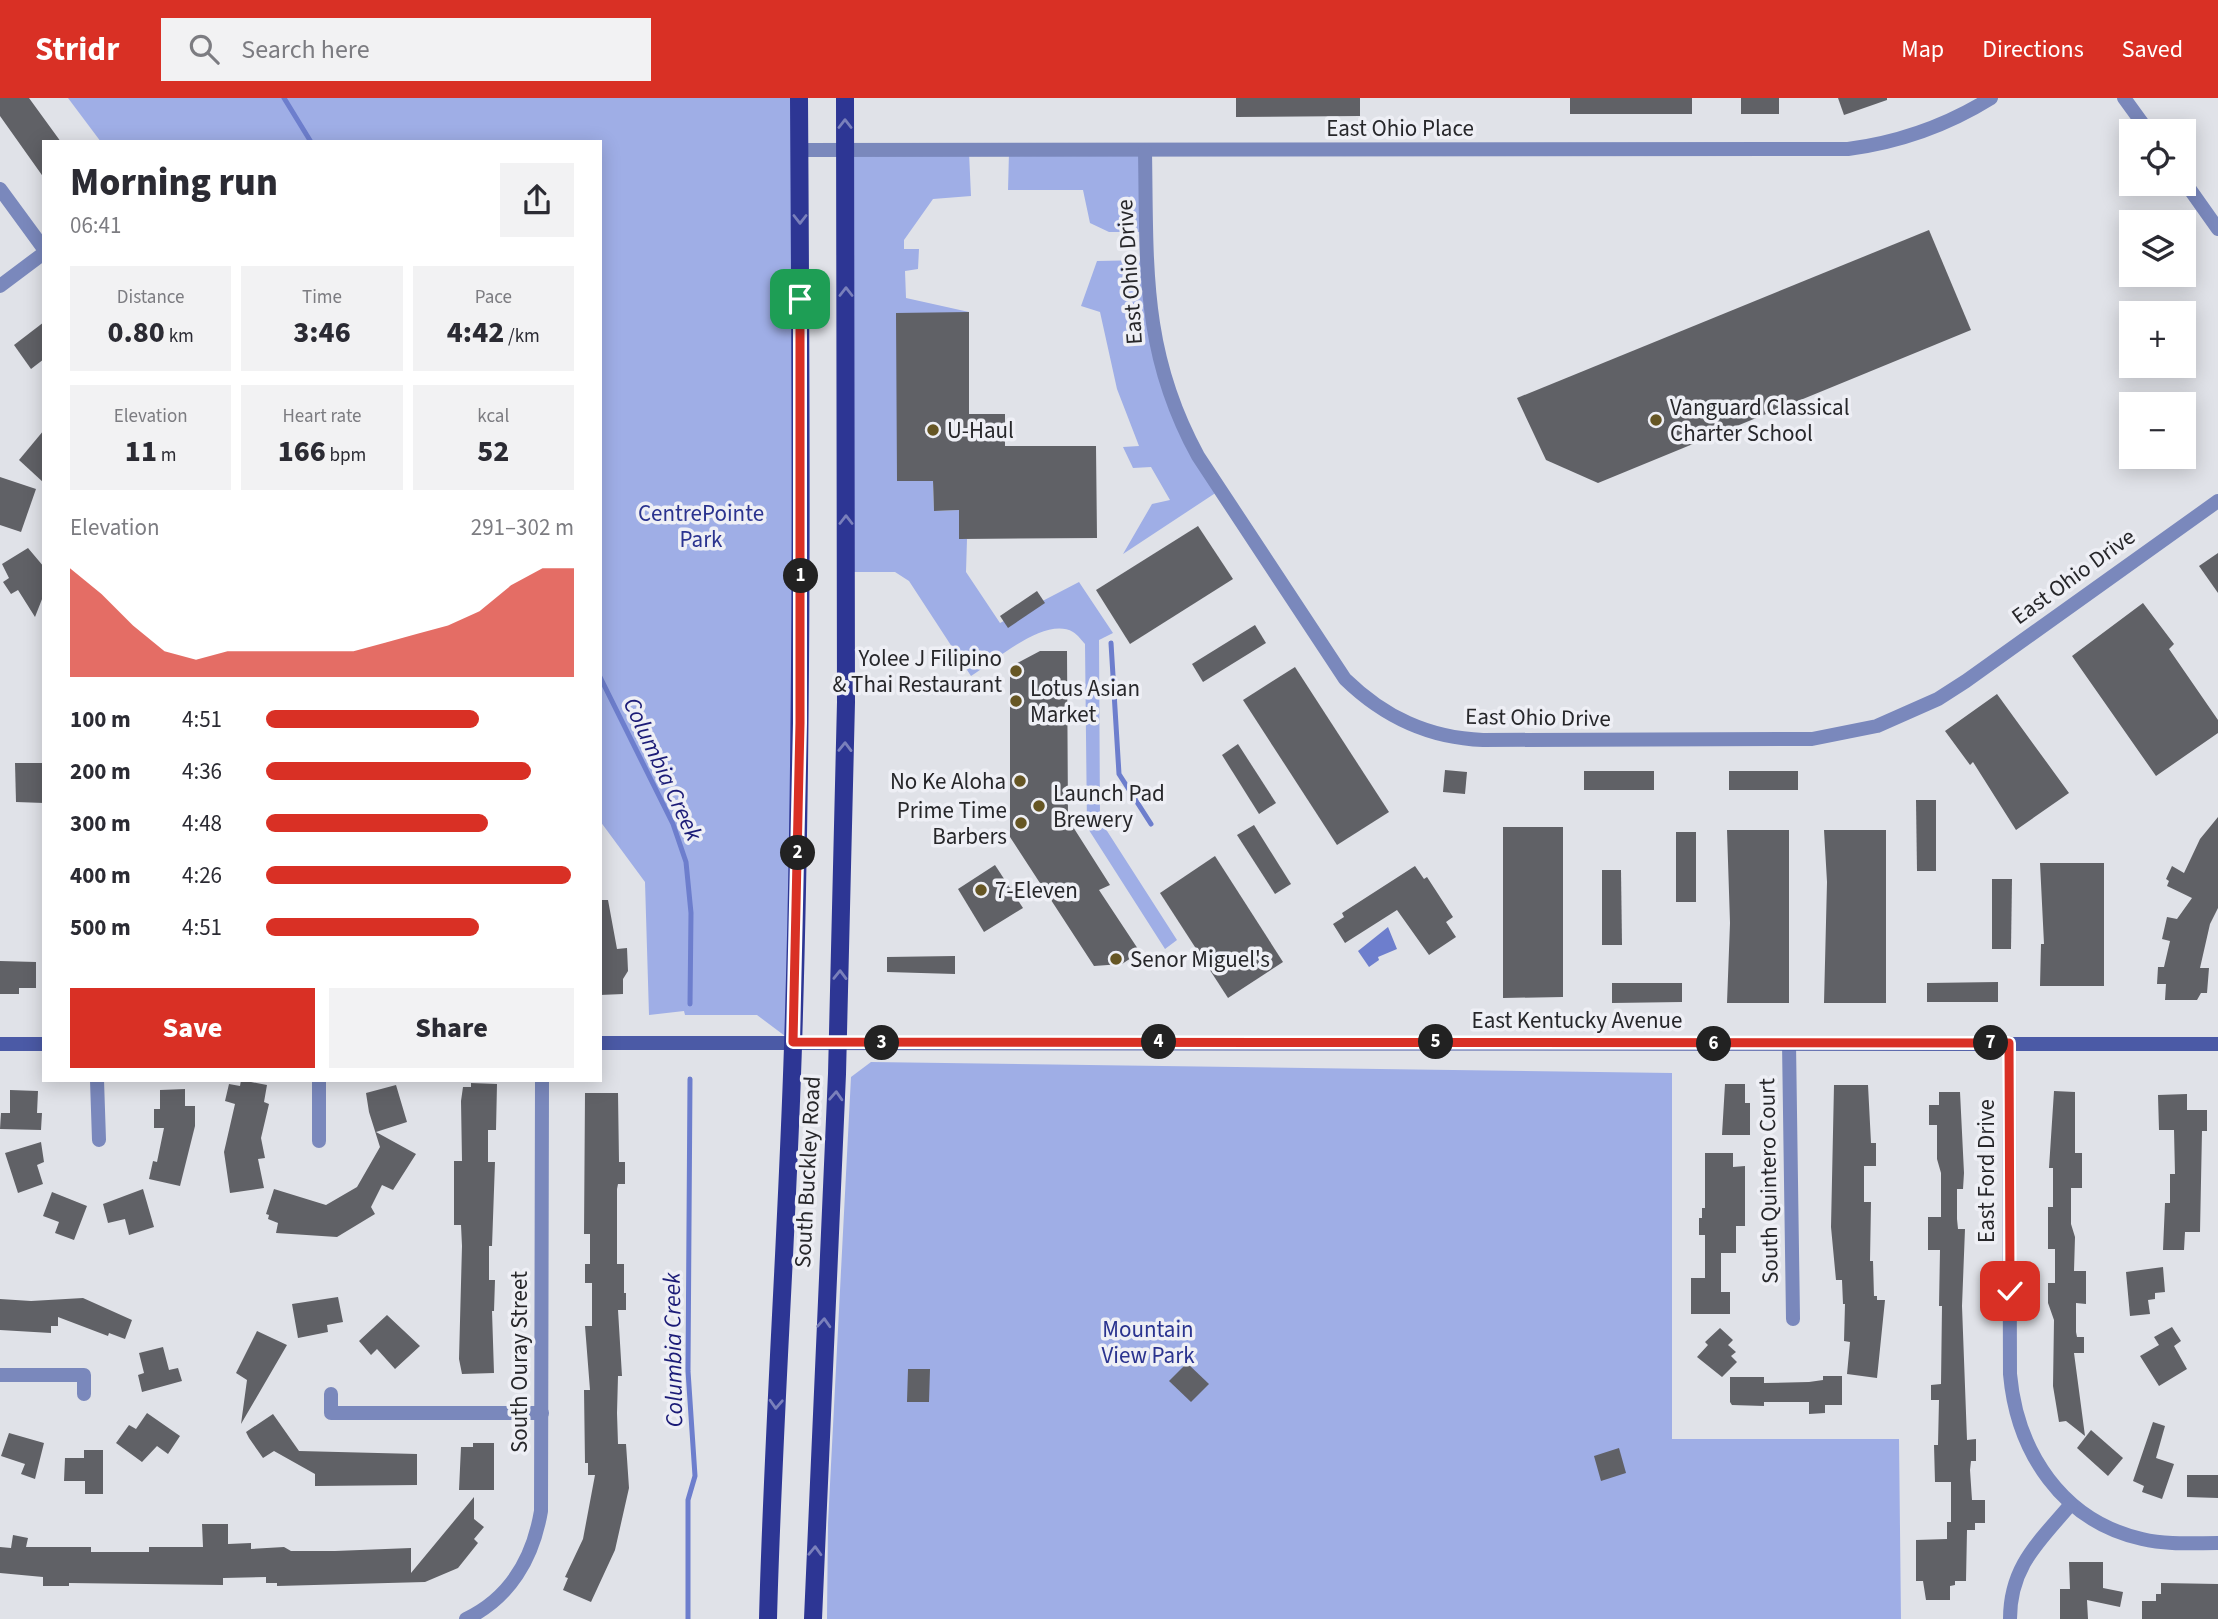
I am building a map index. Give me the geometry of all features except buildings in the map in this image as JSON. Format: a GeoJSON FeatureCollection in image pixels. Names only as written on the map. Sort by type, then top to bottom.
{"type":"FeatureCollection","features":[{"type":"Feature","properties":{"kind":"main road","name":"South Buckley Road"},"geometry":{"type":"LineString","coordinates":[[768,1619],[793,1042],[802,519],[799,98]]}},
{"type":"Feature","properties":{"kind":"main road","name":"South Buckley Road"},"geometry":{"type":"LineString","coordinates":[[813,1619],[838,1043],[846,702],[845,98]]}},
{"type":"Feature","properties":{"kind":"street","name":"East Ohio Place"},"geometry":{"type":"LineString","coordinates":[[800,150],[1848,149],[1878,145],[1937,128],[1991,98]]}},
{"type":"Feature","properties":{"kind":"street"},"geometry":{"type":"LineString","coordinates":[[2124,98],[2139,119]]}},
{"type":"Feature","properties":{"kind":"street","name":"East Ohio Drive"},"geometry":{"type":"LineString","coordinates":[[1145,151],[1150,321],[1161,370],[1182,425],[1198,456],[1345,679],[1366,699],[1416,728],[1444,736],[1483,740],[1782,740],[1834,736],[1877,726],[1938,699],[1966,681],[2218,501]]}},
{"type":"Feature","properties":{"kind":"street"},"geometry":{"type":"LineString","coordinates":[[0,189],[42,248]]}},
{"type":"Feature","properties":{"kind":"street"},"geometry":{"type":"LineString","coordinates":[[2195,196],[2218,229]]}},
{"type":"Feature","properties":{"kind":"street"},"geometry":{"type":"LineString","coordinates":[[0,286],[42,253]]}},
{"type":"Feature","properties":{"kind":"street","name":"East Kentucky Avenue"},"geometry":{"type":"LineString","coordinates":[[602,1043],[2218,1044]]}},
{"type":"Feature","properties":{"kind":"street","name":"South Quintero Court"},"geometry":{"type":"LineString","coordinates":[[1789,1043],[1793,1319]]}},
{"type":"Feature","properties":{"kind":"street","name":"East Ford Drive"},"geometry":{"type":"LineString","coordinates":[[2009,1043],[2012,1400],[2029,1451],[2043,1473],[2071,1504],[2116,1531],[2142,1539],[2218,1543]]}},
{"type":"Feature","properties":{"kind":"street"},"geometry":{"type":"LineString","coordinates":[[0,1044],[42,1044]]}},
{"type":"Feature","properties":{"kind":"street"},"geometry":{"type":"LineString","coordinates":[[97,1082],[99,1140]]}},
{"type":"Feature","properties":{"kind":"street"},"geometry":{"type":"LineString","coordinates":[[318,1082],[319,1141]]}},
{"type":"Feature","properties":{"kind":"street","name":"South Ouray Street"},"geometry":{"type":"LineString","coordinates":[[470,1618],[503,1593],[520,1571],[534,1542],[541,1511],[542,1082]]}},
{"type":"Feature","properties":{"kind":"street"},"geometry":{"type":"LineString","coordinates":[[0,1375],[84,1375],[84,1394]]}},
{"type":"Feature","properties":{"kind":"street"},"geometry":{"type":"LineString","coordinates":[[331,1394],[331,1413],[542,1413]]}},
{"type":"Feature","properties":{"kind":"street"},"geometry":{"type":"LineString","coordinates":[[2010,1619],[2013,1587],[2018,1571],[2071,1504]]}},
{"type":"Feature","properties":{"kind":"green space","name":"CentrePointe Park"},"geometry":{"type":"Polygon","coordinates":[[[68,98],[800,98],[793,1042],[757,1015],[685,1015],[684,1011],[649,1015],[645,882],[602,824],[602,140],[100,140],[68,98]]]}},
{"type":"Feature","properties":{"kind":"green space"},"geometry":{"type":"Polygon","coordinates":[[[845,151],[969,152],[971,196],[933,199],[904,240],[904,249],[919,249],[918,269],[905,271],[906,298],[969,312],[933,481],[934,511],[959,510],[959,539],[967,539],[966,572],[1000,623],[1079,582],[1113,633],[1099,640],[1100,820],[1177,940],[1165,949],[1087,827],[1085,644],[1073,632],[1049,630],[1020,642],[971,676],[909,581],[895,572],[846,572],[845,151]]]}},
{"type":"Feature","properties":{"kind":"green space"},"geometry":{"type":"Polygon","coordinates":[[[1145,151],[1146,232],[1109,232],[1090,223],[1083,190],[1008,190],[1009,152],[1145,151]]]}},
{"type":"Feature","properties":{"kind":"green space"},"geometry":{"type":"Polygon","coordinates":[[[1147,260],[1161,370],[1220,490],[1123,554],[1152,504],[1170,500],[1151,467],[1133,468],[1123,447],[1139,446],[1117,389],[1100,312],[1081,306],[1097,261],[1147,260]]]}},
{"type":"Feature","properties":{"kind":"green space","name":"Mountain View Park"},"geometry":{"type":"Polygon","coordinates":[[[871,1062],[1672,1073],[1672,1439],[1899,1439],[1901,1619],[827,1619],[828,1523],[851,1077],[871,1062]]]}},
{"type":"Feature","properties":{"kind":"shaded area"},"geometry":{"type":"Polygon","coordinates":[[[1388,927],[1397,949],[1378,957],[1379,960],[1369,967],[1358,951],[1388,927]]]}},
{"type":"Feature","properties":{"kind":"waterway","name":"Columbia Creek"},"geometry":{"type":"LineString","coordinates":[[284,98],[310,140]]}},
{"type":"Feature","properties":{"kind":"waterway"},"geometry":{"type":"LineString","coordinates":[[1111,643],[1119,774],[1151,824]]}},
{"type":"Feature","properties":{"kind":"waterway","name":"Columbia Creek"},"geometry":{"type":"LineString","coordinates":[[602,681],[673,824],[686,862],[691,913],[690,1004]]}},
{"type":"Feature","properties":{"kind":"waterway","name":"Columbia Creek"},"geometry":{"type":"LineString","coordinates":[[688,1619],[688,1500],[695,1476],[688,1371],[690,1079]]}},
{"type":"Feature","properties":{"kind":"place","name":"Vanguard Classical Charter School"},"geometry":{"type":"Point","coordinates":[1656,420]}},
{"type":"Feature","properties":{"kind":"place","name":"U-Haul"},"geometry":{"type":"Point","coordinates":[933,430]}},
{"type":"Feature","properties":{"kind":"place","name":"Yolee J Filipino & Thai Restaurant"},"geometry":{"type":"Point","coordinates":[1016,671]}},
{"type":"Feature","properties":{"kind":"place","name":"Lotus Asian Market"},"geometry":{"type":"Point","coordinates":[1016,701]}},
{"type":"Feature","properties":{"kind":"place","name":"No Ke Aloha"},"geometry":{"type":"Point","coordinates":[1020,781]}},
{"type":"Feature","properties":{"kind":"place","name":"Launch Pad Brewery"},"geometry":{"type":"Point","coordinates":[1039,806]}},
{"type":"Feature","properties":{"kind":"place","name":"Prime Time Barbers"},"geometry":{"type":"Point","coordinates":[1021,823]}},
{"type":"Feature","properties":{"kind":"place","name":"7-Eleven"},"geometry":{"type":"Point","coordinates":[981,890]}},
{"type":"Feature","properties":{"kind":"place","name":"Senor Miguel's"},"geometry":{"type":"Point","coordinates":[1116,959]}},
{"type":"Feature","properties":{"kind":"route"},"geometry":{"type":"LineString","coordinates":[[800,299],[802,519],[793,1042],[1454,1042],[1633,1045],[2009,1043],[2010,1291]]}}]}
